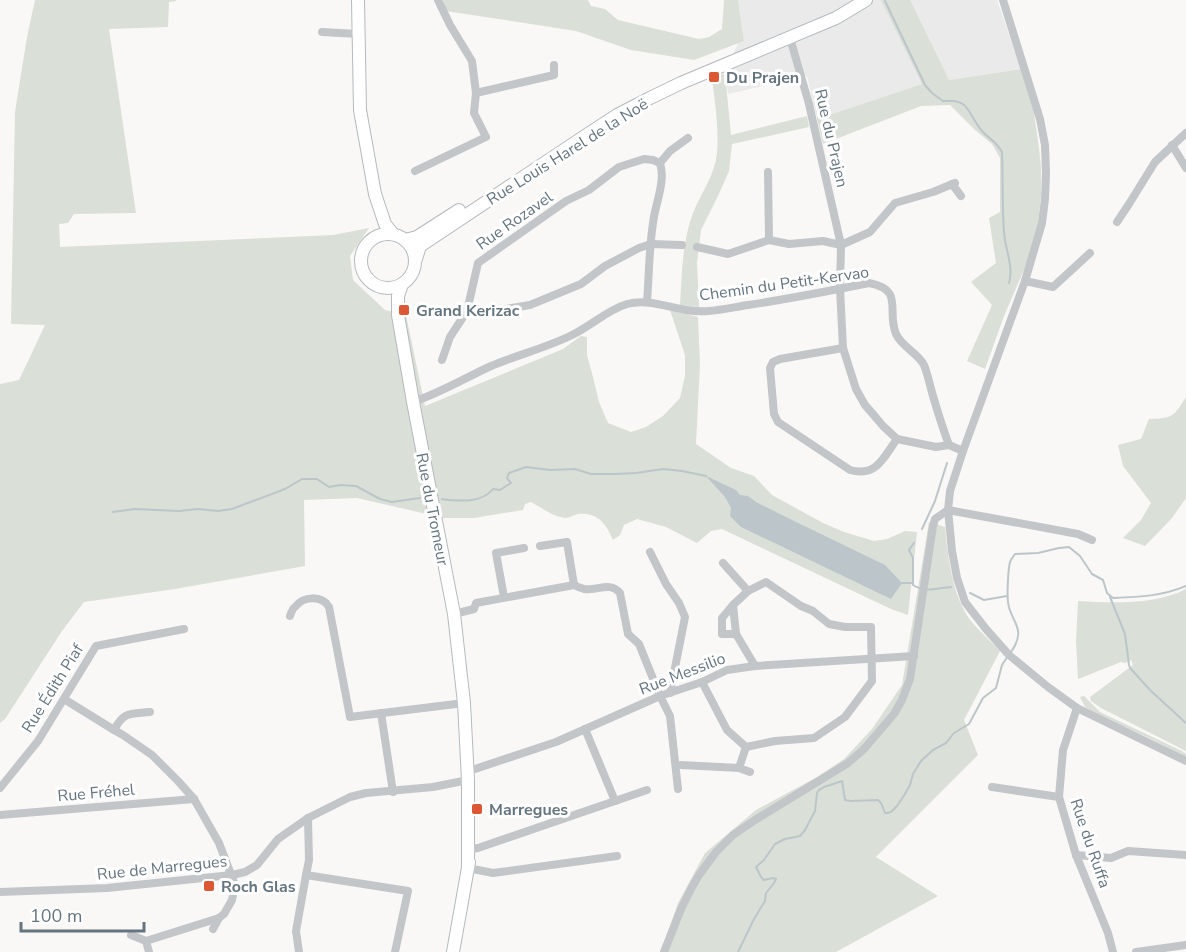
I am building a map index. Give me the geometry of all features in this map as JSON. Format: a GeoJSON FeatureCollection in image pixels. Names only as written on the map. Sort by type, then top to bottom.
{"type":"FeatureCollection","features":[{"type":"Feature","properties":{"kind":"main road"},"geometry":{"type":"LineString","coordinates":[[358,0],[360,110],[375,194],[384,224],[411,247],[415,262],[409,278],[402,284],[392,288],[381,288],[371,283],[364,275],[360,265],[361,254],[374,237],[393,234]]}},
{"type":"Feature","properties":{"kind":"main road","name":"Rue Louis Harel de la Noë"},"geometry":{"type":"LineString","coordinates":[[405,240],[417,237],[629,101],[820,18],[853,0]]}},
{"type":"Feature","properties":{"kind":"main road","name":"Rue Louis Harel de la Noë"},"geometry":{"type":"LineString","coordinates":[[415,262],[420,246],[617,116],[681,83],[836,18],[866,0]]}},
{"type":"Feature","properties":{"kind":"main road"},"geometry":{"type":"LineString","coordinates":[[374,237],[375,194]]}},
{"type":"Feature","properties":{"kind":"main road","name":"Rue du Tromeur"},"geometry":{"type":"LineString","coordinates":[[402,284],[398,296],[398,315],[454,614],[470,775],[472,849],[453,952]]}},
{"type":"Feature","properties":{"kind":"main road","name":"Rue du Tromeur"},"geometry":{"type":"LineString","coordinates":[[381,288],[398,315]]}},
{"type":"Feature","properties":{"kind":"main road","name":"Rue du Tromeur"},"geometry":{"type":"LineString","coordinates":[[468,868],[470,775]]}},
{"type":"Feature","properties":{"kind":"street"},"geometry":{"type":"LineString","coordinates":[[415,171],[486,136],[474,113],[476,93],[472,61],[438,0]]}},
{"type":"Feature","properties":{"kind":"street"},"geometry":{"type":"LineString","coordinates":[[1003,0],[1035,98],[1045,145],[1046,173],[1042,223],[1025,281],[950,491],[948,510],[957,578],[965,602],[997,643],[1018,664],[1077,708],[1186,761]]}},
{"type":"Feature","properties":{"kind":"street"},"geometry":{"type":"LineString","coordinates":[[322,32],[358,34]]}},
{"type":"Feature","properties":{"kind":"street","name":"Rue du Prajen"},"geometry":{"type":"LineString","coordinates":[[790,38],[809,104],[841,245],[840,288],[843,348],[856,389],[865,405],[897,439]]}},
{"type":"Feature","properties":{"kind":"street"},"geometry":{"type":"LineString","coordinates":[[476,93],[554,75],[554,65]]}},
{"type":"Feature","properties":{"kind":"street"},"geometry":{"type":"LineString","coordinates":[[1117,222],[1155,162],[1186,133]]}},
{"type":"Feature","properties":{"kind":"street"},"geometry":{"type":"LineString","coordinates":[[646,302],[653,223],[661,185],[660,163],[670,151],[688,138]]}},
{"type":"Feature","properties":{"kind":"street"},"geometry":{"type":"LineString","coordinates":[[1172,145],[1186,168]]}},
{"type":"Feature","properties":{"kind":"street","name":"Rue Rozavel"},"geometry":{"type":"LineString","coordinates":[[467,311],[478,263],[566,201],[589,190],[620,167],[645,159],[660,163]]}},
{"type":"Feature","properties":{"kind":"street"},"geometry":{"type":"LineString","coordinates":[[768,172],[769,240]]}},
{"type":"Feature","properties":{"kind":"street"},"geometry":{"type":"LineString","coordinates":[[697,247],[729,254],[769,240],[789,244],[824,241],[841,245],[870,232],[895,203],[933,192],[953,183],[961,196]]}},
{"type":"Feature","properties":{"kind":"street"},"geometry":{"type":"LineString","coordinates":[[442,360],[450,336],[467,311],[481,313],[530,305],[581,284],[615,260],[639,248],[651,244],[682,245]]}},
{"type":"Feature","properties":{"kind":"street"},"geometry":{"type":"LineString","coordinates":[[1025,281],[1053,287],[1090,253]]}},
{"type":"Feature","properties":{"kind":"street","name":"Chemin du Petit-Kervao"},"geometry":{"type":"LineString","coordinates":[[413,402],[492,366],[570,336],[614,309],[636,302],[707,312],[869,283],[880,285],[888,290],[892,301],[897,336],[923,363],[950,445]]}},
{"type":"Feature","properties":{"kind":"street"},"geometry":{"type":"LineString","coordinates":[[843,348],[773,362],[770,368],[771,389],[774,414],[778,422],[850,470],[861,473],[875,469],[897,439],[936,447],[950,445],[963,451]]}},
{"type":"Feature","properties":{"kind":"street"},"geometry":{"type":"LineString","coordinates":[[664,952],[688,894],[716,852],[755,820],[848,763],[864,749],[894,714],[910,679],[935,519],[948,510],[1078,534],[1092,540]]}},
{"type":"Feature","properties":{"kind":"street"},"geometry":{"type":"LineString","coordinates":[[540,546],[567,542],[574,585]]}},
{"type":"Feature","properties":{"kind":"street"},"geometry":{"type":"LineString","coordinates":[[504,597],[496,553],[524,548]]}},
{"type":"Feature","properties":{"kind":"street"},"geometry":{"type":"LineString","coordinates":[[650,552],[685,617],[670,693]]}},
{"type":"Feature","properties":{"kind":"street"},"geometry":{"type":"LineString","coordinates":[[723,563],[748,591]]}},
{"type":"Feature","properties":{"kind":"street"},"geometry":{"type":"LineString","coordinates":[[736,634],[722,634],[722,618],[748,591],[766,582],[801,606],[813,611],[829,624],[845,627],[871,627],[872,681],[845,717],[814,738],[775,741],[746,747]]}},
{"type":"Feature","properties":{"kind":"street"},"geometry":{"type":"LineString","coordinates":[[454,614],[474,609],[476,603],[574,585],[586,589],[614,587],[620,593],[628,634],[639,644],[670,716],[678,789]]}},
{"type":"Feature","properties":{"kind":"street"},"geometry":{"type":"LineString","coordinates":[[290,616],[294,607],[299,603],[315,598],[326,602],[329,607],[350,717],[464,703]]}},
{"type":"Feature","properties":{"kind":"street"},"geometry":{"type":"LineString","coordinates":[[733,605],[736,634],[755,666]]}},
{"type":"Feature","properties":{"kind":"street","name":"Rue Édith Piaf"},"geometry":{"type":"LineString","coordinates":[[0,788],[38,741],[96,646],[184,629]]}},
{"type":"Feature","properties":{"kind":"street","name":"Rue Messilio"},"geometry":{"type":"LineString","coordinates":[[470,775],[556,742],[660,696],[727,670],[755,666],[914,656]]}},
{"type":"Feature","properties":{"kind":"street"},"geometry":{"type":"LineString","coordinates":[[702,681],[727,730],[746,747]]}},
{"type":"Feature","properties":{"kind":"street"},"geometry":{"type":"LineString","coordinates":[[64,699],[152,755],[178,781],[194,799],[219,843],[235,885],[232,900],[219,918],[146,941],[131,935]]}},
{"type":"Feature","properties":{"kind":"street","name":"Rue du Ruffa"},"geometry":{"type":"LineString","coordinates":[[1077,708],[1063,750],[1059,797],[1076,855],[1108,933],[1113,952]]}},
{"type":"Feature","properties":{"kind":"street"},"geometry":{"type":"LineString","coordinates":[[114,730],[127,714],[150,712]]}},
{"type":"Feature","properties":{"kind":"street"},"geometry":{"type":"LineString","coordinates":[[381,713],[393,792]]}},
{"type":"Feature","properties":{"kind":"street"},"geometry":{"type":"LineString","coordinates":[[585,729],[615,801]]}},
{"type":"Feature","properties":{"kind":"street"},"geometry":{"type":"LineString","coordinates":[[739,768],[746,747]]}},
{"type":"Feature","properties":{"kind":"street"},"geometry":{"type":"LineString","coordinates":[[681,765],[739,768],[750,772]]}},
{"type":"Feature","properties":{"kind":"street","name":"Rue de Marregues"},"geometry":{"type":"LineString","coordinates":[[0,892],[107,888],[245,872],[257,865],[278,840],[308,818],[350,797],[366,793],[433,787],[470,775]]}},
{"type":"Feature","properties":{"kind":"street"},"geometry":{"type":"LineString","coordinates":[[992,787],[1059,797]]}},
{"type":"Feature","properties":{"kind":"street"},"geometry":{"type":"LineString","coordinates":[[472,849],[647,790]]}},
{"type":"Feature","properties":{"kind":"street","name":"Rue Fréhel"},"geometry":{"type":"LineString","coordinates":[[0,815],[194,799]]}},
{"type":"Feature","properties":{"kind":"street"},"geometry":{"type":"LineString","coordinates":[[299,952],[296,931],[309,860],[308,818]]}},
{"type":"Feature","properties":{"kind":"street"},"geometry":{"type":"LineString","coordinates":[[1076,855],[1111,858],[1128,851],[1186,855]]}},
{"type":"Feature","properties":{"kind":"street"},"geometry":{"type":"LineString","coordinates":[[468,868],[494,873],[617,856]]}},
{"type":"Feature","properties":{"kind":"street"},"geometry":{"type":"LineString","coordinates":[[306,875],[408,891],[395,952]]}},
{"type":"Feature","properties":{"kind":"street"},"geometry":{"type":"LineString","coordinates":[[213,929],[219,918]]}},
{"type":"Feature","properties":{"kind":"street"},"geometry":{"type":"LineString","coordinates":[[146,941],[148,952]]}},
{"type":"Feature","properties":{"kind":"street"},"geometry":{"type":"LineString","coordinates":[[1136,952],[1186,945]]}},
{"type":"Feature","properties":{"kind":"shaded area"},"geometry":{"type":"Polygon","coordinates":[[[35,0],[176,0],[169,2],[168,27],[109,29],[136,213],[74,214],[68,223],[59,224],[60,247],[333,235],[369,228],[350,256],[353,280],[385,310],[406,315],[425,406],[563,349],[581,336],[587,337],[587,355],[599,402],[608,423],[631,432],[646,427],[663,416],[680,398],[685,376],[685,355],[670,310],[698,317],[700,364],[696,444],[731,468],[754,476],[772,495],[844,532],[874,541],[887,539],[905,531],[917,532],[908,615],[722,529],[711,531],[697,543],[666,527],[637,519],[624,525],[620,535],[613,540],[604,524],[596,517],[578,514],[567,518],[560,517],[531,502],[525,504],[523,510],[474,518],[444,518],[357,498],[304,500],[305,566],[84,602],[62,631],[5,719],[0,723],[0,384],[19,380],[45,325],[11,324],[15,112],[35,0]]]}},
{"type":"Feature","properties":{"kind":"shaded area"},"geometry":{"type":"Polygon","coordinates":[[[443,0],[588,0],[591,6],[605,9],[618,20],[699,39],[709,37],[722,29],[724,0],[738,0],[744,41],[694,60],[631,50],[576,31],[446,11],[443,0]]]}},
{"type":"Feature","properties":{"kind":"shaded area"},"geometry":{"type":"Polygon","coordinates":[[[738,0],[997,0],[1021,69],[922,84],[817,119],[807,76],[728,94],[725,73],[738,43],[744,40],[738,0]]]}},
{"type":"Feature","properties":{"kind":"shaded area"},"geometry":{"type":"Polygon","coordinates":[[[881,0],[910,0],[949,80],[1021,69],[1034,113],[1041,167],[1038,223],[1027,263],[1004,316],[985,369],[967,361],[992,305],[971,282],[996,263],[989,218],[1000,212],[1000,158],[992,144],[950,105],[921,106],[823,144],[817,119],[922,84],[881,0]]]}},
{"type":"Feature","properties":{"kind":"shaded area"},"geometry":{"type":"Polygon","coordinates":[[[725,73],[731,135],[807,116],[809,127],[732,144],[729,171],[701,230],[697,263],[699,307],[680,305],[683,258],[689,224],[716,161],[717,125],[712,79],[725,73]]]}},
{"type":"Feature","properties":{"kind":"shaded area"},"geometry":{"type":"Polygon","coordinates":[[[1186,397],[1186,498],[1172,518],[1145,546],[1123,538],[1141,520],[1151,503],[1123,466],[1118,445],[1141,439],[1149,419],[1171,416],[1186,397]]]}},
{"type":"Feature","properties":{"kind":"shaded area"},"geometry":{"type":"Polygon","coordinates":[[[706,476],[736,490],[740,495],[748,496],[885,565],[902,583],[891,599],[741,527],[730,516],[731,508],[725,497],[706,476]]]}},
{"type":"Feature","properties":{"kind":"shaded area"},"geometry":{"type":"Polygon","coordinates":[[[929,522],[945,527],[952,576],[959,600],[974,625],[1000,651],[964,720],[978,755],[876,857],[938,896],[836,952],[661,952],[678,903],[705,853],[756,810],[817,777],[844,759],[872,729],[902,685],[929,522]]]}},
{"type":"Feature","properties":{"kind":"shaded area"},"geometry":{"type":"Polygon","coordinates":[[[1186,589],[1186,751],[1091,701],[1090,697],[1133,665],[1131,660],[1121,662],[1078,679],[1076,641],[1078,601],[1147,600],[1161,598],[1186,589]]]}},
{"type":"Feature","properties":{"kind":"shaded area"},"geometry":{"type":"Polygon","coordinates":[[[1084,696],[1100,712],[1182,751],[1186,757],[1096,714],[1085,707],[1080,697],[1084,696]]]}},
{"type":"Feature","properties":{"kind":"waterway"},"geometry":{"type":"LineString","coordinates":[[885,1],[925,85],[943,101],[959,102],[964,105],[977,125],[1002,152],[1003,222],[1009,258],[1009,283]]}},
{"type":"Feature","properties":{"kind":"waterway"},"geometry":{"type":"LineString","coordinates":[[922,529],[935,501],[947,463]]}},
{"type":"Feature","properties":{"kind":"waterway"},"geometry":{"type":"LineString","coordinates":[[442,499],[469,500],[482,497],[493,489],[500,490],[511,483],[507,478],[509,473],[526,467],[550,470],[575,469],[591,474],[636,473],[663,469],[706,476]]}},
{"type":"Feature","properties":{"kind":"waterway"},"geometry":{"type":"LineString","coordinates":[[113,512],[135,509],[179,511],[232,509],[285,489],[302,479],[317,479],[329,487],[356,486],[380,499],[392,502],[420,498]]}},
{"type":"Feature","properties":{"kind":"waterway"},"geometry":{"type":"LineString","coordinates":[[914,543],[909,550],[913,558],[913,585],[927,589],[951,587]]}},
{"type":"Feature","properties":{"kind":"waterway"},"geometry":{"type":"LineString","coordinates":[[1011,652],[1018,637],[1008,598],[1009,566],[1015,554],[1038,553],[1069,547],[1080,556],[1092,574],[1103,580],[1107,593],[1113,598],[1160,594],[1186,586]]}},
{"type":"Feature","properties":{"kind":"waterway"},"geometry":{"type":"LineString","coordinates":[[902,583],[913,583]]}},
{"type":"Feature","properties":{"kind":"waterway"},"geometry":{"type":"LineString","coordinates":[[970,593],[984,600],[1007,596]]}},
{"type":"Feature","properties":{"kind":"waterway"},"geometry":{"type":"LineString","coordinates":[[1110,597],[1125,634],[1130,668],[1186,723]]}},
{"type":"Feature","properties":{"kind":"waterway"},"geometry":{"type":"LineString","coordinates":[[738,952],[765,901],[766,893],[776,879],[764,880],[756,867],[775,844],[800,836],[805,830],[815,811],[819,790],[842,781],[845,800],[878,800],[885,813],[891,812],[905,794],[921,761],[933,750],[946,743],[954,733],[969,724],[983,698],[996,688],[1002,665],[1008,656]]}},
{"type":"Feature","properties":{"kind":"place","name":"Du Prajen"},"geometry":{"type":"Point","coordinates":[714,77]}},
{"type":"Feature","properties":{"kind":"place","name":"Grand Kerizac"},"geometry":{"type":"Point","coordinates":[404,310]}},
{"type":"Feature","properties":{"kind":"place","name":"Marregues"},"geometry":{"type":"Point","coordinates":[477,809]}},
{"type":"Feature","properties":{"kind":"place","name":"Roch Glas"},"geometry":{"type":"Point","coordinates":[209,886]}}]}
